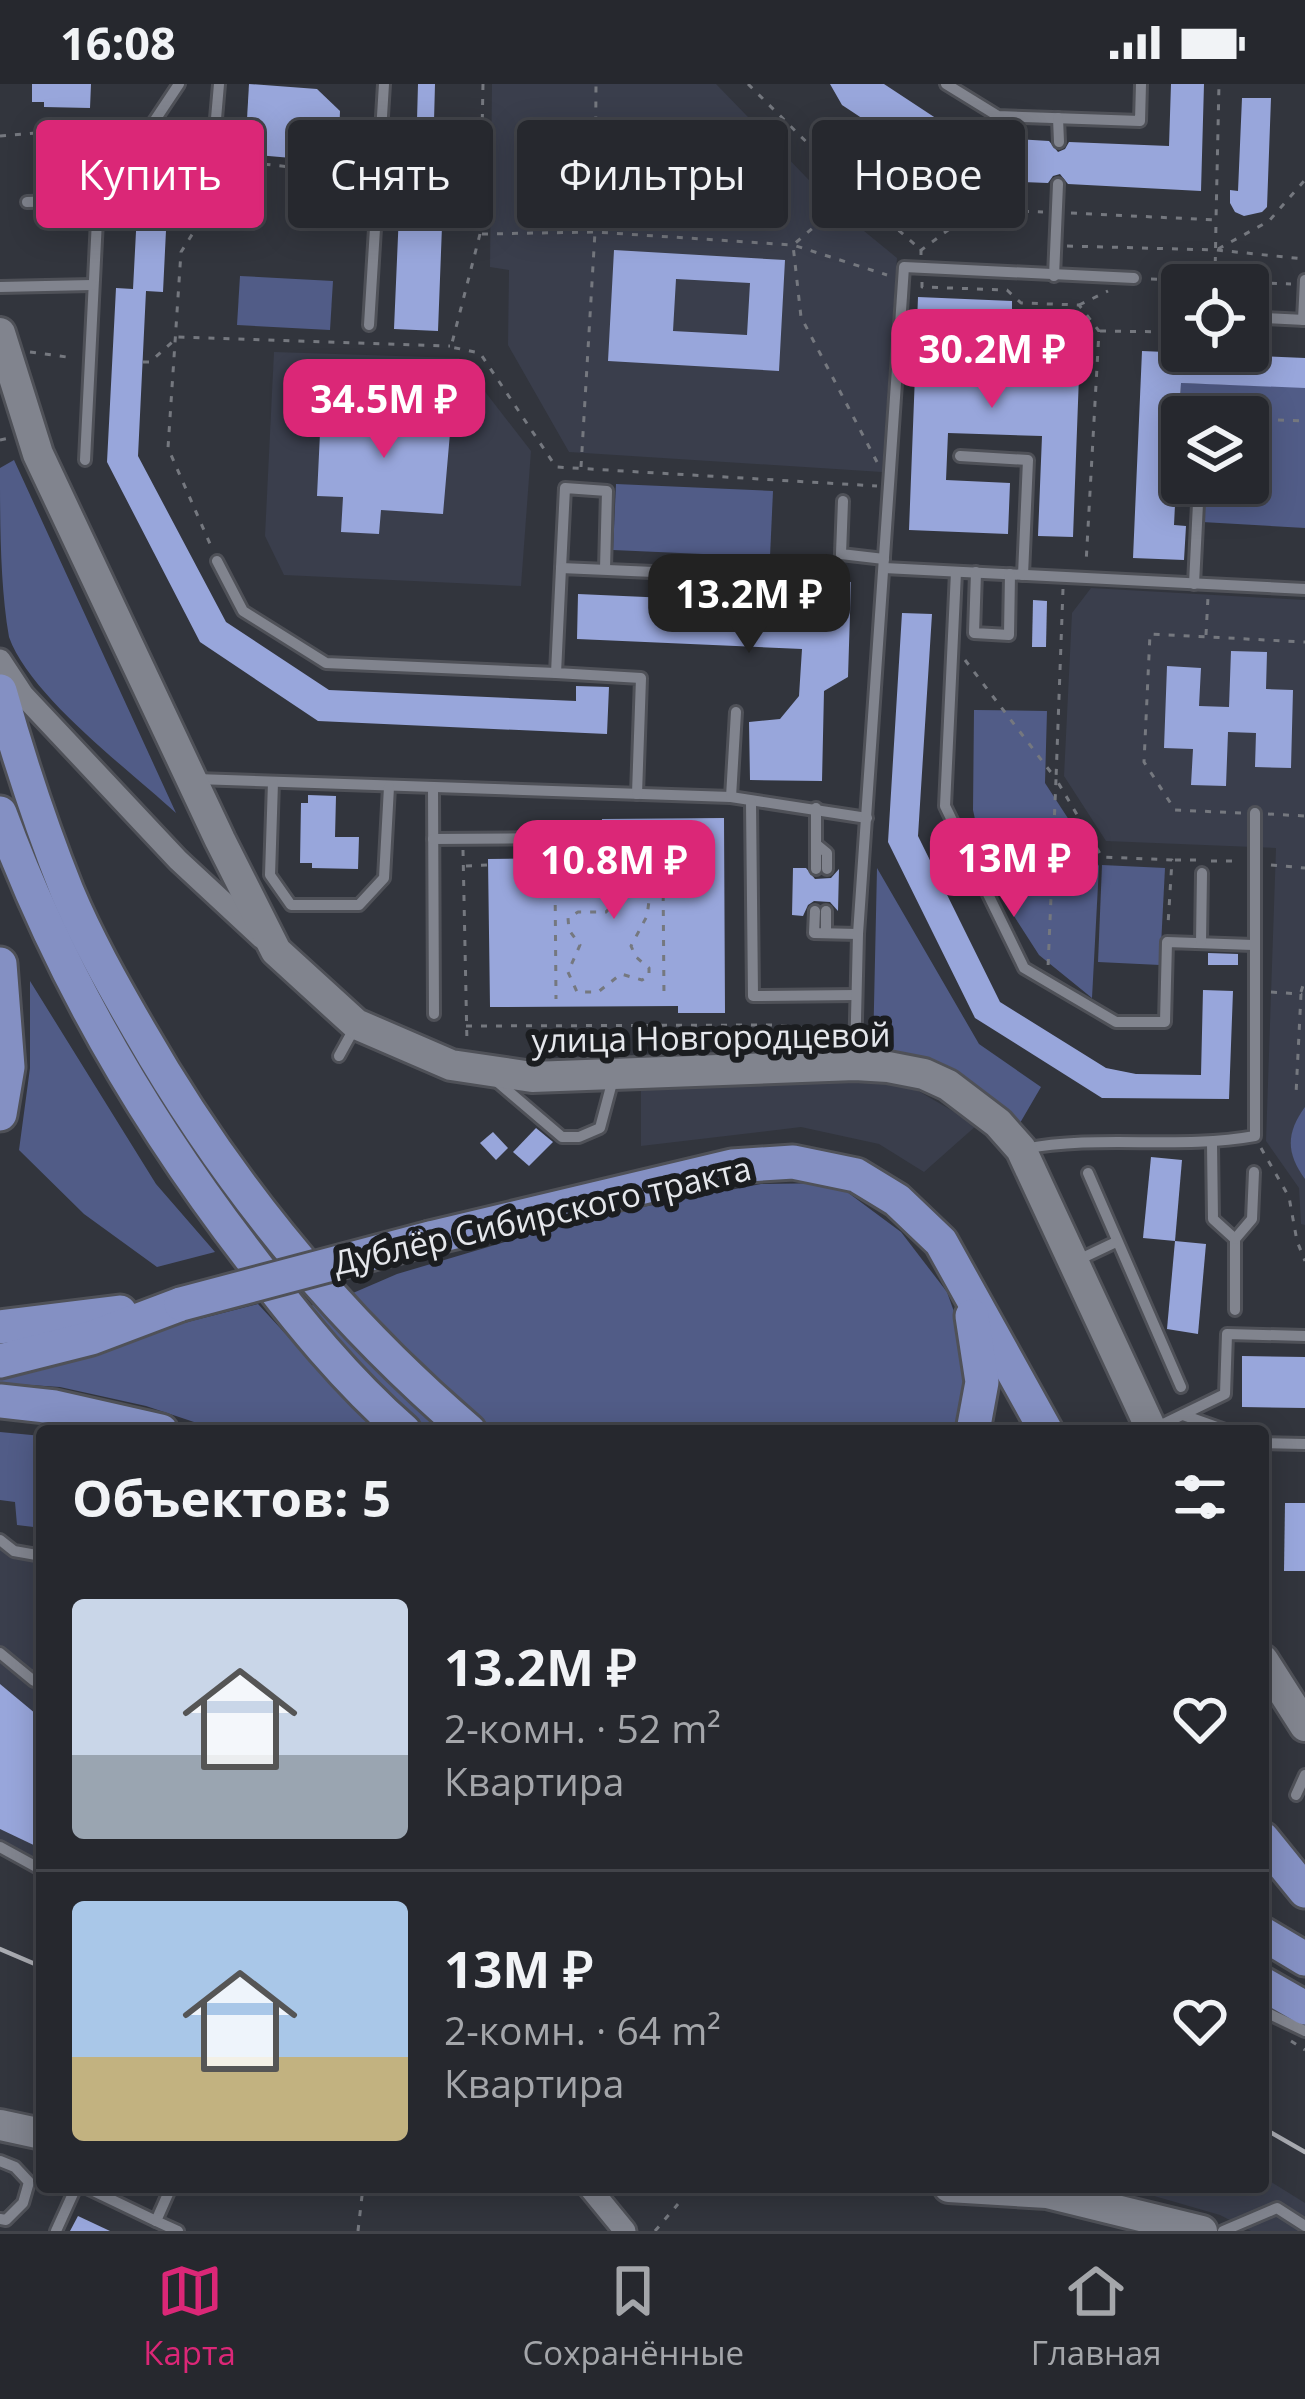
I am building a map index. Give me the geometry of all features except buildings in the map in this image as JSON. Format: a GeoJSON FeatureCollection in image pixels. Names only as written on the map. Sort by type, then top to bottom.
{"type":"FeatureCollection","features":[{"type":"Feature","properties":{"kind":"main road","name":"Дублёр Сибирского тракта"},"geometry":{"type":"LineString","coordinates":[[0,692],[68,894],[164,1073],[233,1180],[370,1340],[462,1425]]}},
{"type":"Feature","properties":{"kind":"main road"},"geometry":{"type":"LineString","coordinates":[[0,814],[74,985],[129,1085],[198,1190],[310,1336],[398,1425]]}},
{"type":"Feature","properties":{"kind":"main road"},"geometry":{"type":"LineString","coordinates":[[0,964],[8,1050],[0,1114]]}},
{"type":"Feature","properties":{"kind":"main road","name":"Дублёр Сибирского тракта"},"geometry":{"type":"LineString","coordinates":[[0,1361],[91,1338],[182,1304],[430,1238],[732,1166],[794,1162],[856,1175],[897,1200],[941,1242],[1043,1425]]}},
{"type":"Feature","properties":{"kind":"main road","name":"Дублёр Сибирского тракта"},"geometry":{"type":"LineString","coordinates":[[955,1263],[982,1364],[974,1425]]}},
{"type":"Feature","properties":{"kind":"main road","name":"Дублёр Сибирского тракта"},"geometry":{"type":"LineString","coordinates":[[0,1327],[182,1304]]}},
{"type":"Feature","properties":{"kind":"main road"},"geometry":{"type":"LineString","coordinates":[[9,1402],[134,1425]]}},
{"type":"Feature","properties":{"kind":"main road"},"geometry":{"type":"LineString","coordinates":[[1269,1847],[1305,1892]]}},
{"type":"Feature","properties":{"kind":"main road"},"geometry":{"type":"LineString","coordinates":[[1269,1938],[1305,1959]]}},
{"type":"Feature","properties":{"kind":"main road"},"geometry":{"type":"LineString","coordinates":[[1269,1987],[1305,2008]]}},
{"type":"Feature","properties":{"kind":"street","name":"улица Новгородцевой"},"geometry":{"type":"LineString","coordinates":[[7,341],[38,454],[276,951],[356,1024],[451,1065],[532,1077],[855,1065],[923,1074],[948,1085],[998,1123],[1021,1149],[1150,1425]]}},
{"type":"Feature","properties":{"kind":"street"},"geometry":{"type":"LineString","coordinates":[[0,660],[23,694],[178,860],[276,951]]}},
{"type":"Feature","properties":{"kind":"street"},"geometry":{"type":"LineString","coordinates":[[178,860],[197,867],[207,865],[220,841]]}},
{"type":"Feature","properties":{"kind":"street"},"geometry":{"type":"LineString","coordinates":[[1269,1669],[1305,1726]]}},
{"type":"Feature","properties":{"kind":"street"},"geometry":{"type":"LineString","coordinates":[[0,2125],[36,2133]]}},
{"type":"Feature","properties":{"kind":"street"},"geometry":{"type":"LineString","coordinates":[[594,2193],[625,2231]]}},
{"type":"Feature","properties":{"kind":"street"},"geometry":{"type":"LineString","coordinates":[[1058,2193],[1202,2231]]}},
{"type":"Feature","properties":{"kind":"lane"},"geometry":{"type":"LineString","coordinates":[[155,120],[179,84]]}},
{"type":"Feature","properties":{"kind":"lane"},"geometry":{"type":"LineString","coordinates":[[216,120],[219,84]]}},
{"type":"Feature","properties":{"kind":"lane"},"geometry":{"type":"LineString","coordinates":[[382,120],[384,84]]}},
{"type":"Feature","properties":{"kind":"lane"},"geometry":{"type":"LineString","coordinates":[[946,84],[998,116],[1140,121],[1141,84]]}},
{"type":"Feature","properties":{"kind":"lane"},"geometry":{"type":"LineString","coordinates":[[1058,118],[1059,142]]}},
{"type":"Feature","properties":{"kind":"lane"},"geometry":{"type":"LineString","coordinates":[[1054,276],[1058,184]]}},
{"type":"Feature","properties":{"kind":"lane"},"geometry":{"type":"LineString","coordinates":[[27,202],[98,200],[85,460]]}},
{"type":"Feature","properties":{"kind":"lane"},"geometry":{"type":"LineString","coordinates":[[369,325],[376,228]]}},
{"type":"Feature","properties":{"kind":"lane"},"geometry":{"type":"LineString","coordinates":[[855,1065],[858,934],[904,274],[922,268],[1134,278]]}},
{"type":"Feature","properties":{"kind":"lane"},"geometry":{"type":"LineString","coordinates":[[1269,318],[1304,320],[1305,282]]}},
{"type":"Feature","properties":{"kind":"lane"},"geometry":{"type":"LineString","coordinates":[[0,287],[92,285]]}},
{"type":"Feature","properties":{"kind":"lane"},"geometry":{"type":"LineString","coordinates":[[960,457],[1028,460],[1009,635],[974,634],[976,572]]}},
{"type":"Feature","properties":{"kind":"lane"},"geometry":{"type":"LineString","coordinates":[[556,674],[565,488],[607,491],[604,569]]}},
{"type":"Feature","properties":{"kind":"lane"},"geometry":{"type":"LineString","coordinates":[[843,501],[841,554],[884,563],[956,572],[1305,589]]}},
{"type":"Feature","properties":{"kind":"lane"},"geometry":{"type":"LineString","coordinates":[[1194,584],[1198,504]]}},
{"type":"Feature","properties":{"kind":"lane"},"geometry":{"type":"LineString","coordinates":[[217,561],[242,611],[326,663],[641,678],[637,794]]}},
{"type":"Feature","properties":{"kind":"lane"},"geometry":{"type":"LineString","coordinates":[[561,568],[767,577]]}},
{"type":"Feature","properties":{"kind":"lane"},"geometry":{"type":"LineString","coordinates":[[956,572],[945,806],[1024,968],[1115,1022],[1166,1022],[1168,942],[1253,945]]}},
{"type":"Feature","properties":{"kind":"lane"},"geometry":{"type":"LineString","coordinates":[[731,797],[736,712]]}},
{"type":"Feature","properties":{"kind":"lane"},"geometry":{"type":"LineString","coordinates":[[192,778],[731,797],[866,818]]}},
{"type":"Feature","properties":{"kind":"lane"},"geometry":{"type":"LineString","coordinates":[[273,782],[270,875],[291,905],[359,905],[384,878],[389,787]]}},
{"type":"Feature","properties":{"kind":"lane"},"geometry":{"type":"LineString","coordinates":[[433,788],[434,1014]]}},
{"type":"Feature","properties":{"kind":"lane"},"geometry":{"type":"LineString","coordinates":[[751,802],[753,996],[856,995]]}},
{"type":"Feature","properties":{"kind":"lane"},"geometry":{"type":"LineString","coordinates":[[816,808],[822,869]]}},
{"type":"Feature","properties":{"kind":"lane"},"geometry":{"type":"LineString","coordinates":[[1021,1149],[1057,1142],[1212,1144],[1255,1136],[1255,813]]}},
{"type":"Feature","properties":{"kind":"lane"},"geometry":{"type":"LineString","coordinates":[[433,839],[562,838],[562,858]]}},
{"type":"Feature","properties":{"kind":"lane"},"geometry":{"type":"LineString","coordinates":[[1201,942],[1202,873]]}},
{"type":"Feature","properties":{"kind":"lane"},"geometry":{"type":"LineString","coordinates":[[820,911],[814,933],[858,934]]}},
{"type":"Feature","properties":{"kind":"lane"},"geometry":{"type":"LineString","coordinates":[[339,1056],[356,1024]]}},
{"type":"Feature","properties":{"kind":"lane"},"geometry":{"type":"LineString","coordinates":[[487,1072],[562,1136],[580,1136],[600,1128],[614,1076]]}},
{"type":"Feature","properties":{"kind":"lane"},"geometry":{"type":"LineString","coordinates":[[1212,1144],[1213,1219],[1235,1239]]}},
{"type":"Feature","properties":{"kind":"lane"},"geometry":{"type":"LineString","coordinates":[[1235,1310],[1235,1239],[1252,1219],[1254,1172]]}},
{"type":"Feature","properties":{"kind":"lane"},"geometry":{"type":"LineString","coordinates":[[1088,1173],[1181,1387]]}},
{"type":"Feature","properties":{"kind":"lane"},"geometry":{"type":"LineString","coordinates":[[1073,1262],[1116,1242]]}},
{"type":"Feature","properties":{"kind":"lane"},"geometry":{"type":"LineString","coordinates":[[1162,1425],[1226,1394],[1227,1334],[1305,1336]]}},
{"type":"Feature","properties":{"kind":"lane"},"geometry":{"type":"LineString","coordinates":[[1183,1415],[1211,1425]]}},
{"type":"Feature","properties":{"kind":"lane"},"geometry":{"type":"LineString","coordinates":[[1269,1443],[1305,1444]]}},
{"type":"Feature","properties":{"kind":"lane"},"geometry":{"type":"LineString","coordinates":[[0,1540],[14,1551],[36,1555]]}},
{"type":"Feature","properties":{"kind":"lane"},"geometry":{"type":"LineString","coordinates":[[0,1653],[36,1678]]}},
{"type":"Feature","properties":{"kind":"lane"},"geometry":{"type":"LineString","coordinates":[[1296,1795],[1305,1775]]}},
{"type":"Feature","properties":{"kind":"lane"},"geometry":{"type":"LineString","coordinates":[[0,1847],[36,1867]]}},
{"type":"Feature","properties":{"kind":"lane"},"geometry":{"type":"LineString","coordinates":[[1269,2014],[1305,2031]]}},
{"type":"Feature","properties":{"kind":"lane"},"geometry":{"type":"LineString","coordinates":[[0,2162],[15,2167],[29,2182],[23,2203],[6,2220],[0,2219]]}},
{"type":"Feature","properties":{"kind":"lane"},"geometry":{"type":"LineString","coordinates":[[56,2231],[77,2193]]}},
{"type":"Feature","properties":{"kind":"lane"},"geometry":{"type":"LineString","coordinates":[[94,2193],[178,2231]]}},
{"type":"Feature","properties":{"kind":"lane"},"geometry":{"type":"LineString","coordinates":[[157,2221],[169,2193]]}},
{"type":"Feature","properties":{"kind":"lane"},"geometry":{"type":"LineString","coordinates":[[1223,2231],[1277,2208],[1305,2226]]}},
{"type":"Feature","properties":{"kind":"path"},"geometry":{"type":"LineString","coordinates":[[452,346],[480,234],[483,84]]}},
{"type":"Feature","properties":{"kind":"path"},"geometry":{"type":"LineString","coordinates":[[580,469],[595,232],[596,84]]}},
{"type":"Feature","properties":{"kind":"path"},"geometry":{"type":"LineString","coordinates":[[748,84],[812,148]]}},
{"type":"Feature","properties":{"kind":"path"},"geometry":{"type":"LineString","coordinates":[[1216,264],[1220,84]]}},
{"type":"Feature","properties":{"kind":"path"},"geometry":{"type":"LineString","coordinates":[[0,136],[36,133]]}},
{"type":"Feature","properties":{"kind":"path"},"geometry":{"type":"LineString","coordinates":[[1216,250],[1269,220],[1305,180]]}},
{"type":"Feature","properties":{"kind":"path"},"geometry":{"type":"LineString","coordinates":[[1025,211],[1216,220]]}},
{"type":"Feature","properties":{"kind":"path"},"geometry":{"type":"LineString","coordinates":[[197,228],[181,252],[168,448],[217,561]]}},
{"type":"Feature","properties":{"kind":"path"},"geometry":{"type":"LineString","coordinates":[[793,244],[812,228]]}},
{"type":"Feature","properties":{"kind":"path"},"geometry":{"type":"LineString","coordinates":[[896,228],[921,250],[922,287],[1007,290],[1022,303],[1079,305],[1134,278],[1161,279]]}},
{"type":"Feature","properties":{"kind":"path"},"geometry":{"type":"LineString","coordinates":[[480,234],[595,232],[793,244],[904,274],[921,250],[951,228]]}},
{"type":"Feature","properties":{"kind":"path"},"geometry":{"type":"LineString","coordinates":[[793,244],[801,317],[889,487]]}},
{"type":"Feature","properties":{"kind":"path"},"geometry":{"type":"LineString","coordinates":[[1056,245],[1216,250],[1305,259]]}},
{"type":"Feature","properties":{"kind":"path"},"geometry":{"type":"LineString","coordinates":[[1269,282],[1305,282]]}},
{"type":"Feature","properties":{"kind":"path"},"geometry":{"type":"LineString","coordinates":[[1079,305],[1099,331],[1086,564]]}},
{"type":"Feature","properties":{"kind":"path"},"geometry":{"type":"LineString","coordinates":[[1099,331],[1161,332]]}},
{"type":"Feature","properties":{"kind":"path"},"geometry":{"type":"LineString","coordinates":[[143,362],[150,362],[178,337],[452,346],[480,353],[556,467],[889,487]]}},
{"type":"Feature","properties":{"kind":"path"},"geometry":{"type":"LineString","coordinates":[[7,341],[89,360]]}},
{"type":"Feature","properties":{"kind":"path"},"geometry":{"type":"LineString","coordinates":[[1269,420],[1305,421]]}},
{"type":"Feature","properties":{"kind":"path"},"geometry":{"type":"LineString","coordinates":[[0,440],[12,438]]}},
{"type":"Feature","properties":{"kind":"path"},"geometry":{"type":"LineString","coordinates":[[767,577],[775,564],[840,566]]}},
{"type":"Feature","properties":{"kind":"path"},"geometry":{"type":"LineString","coordinates":[[1048,982],[1063,577]]}},
{"type":"Feature","properties":{"kind":"path"},"geometry":{"type":"LineString","coordinates":[[1206,637],[1209,584]]}},
{"type":"Feature","properties":{"kind":"path"},"geometry":{"type":"LineString","coordinates":[[1305,642],[1150,634],[1144,762],[1175,810],[1305,816]]}},
{"type":"Feature","properties":{"kind":"path"},"geometry":{"type":"LineString","coordinates":[[952,644],[1056,779],[1102,857],[1305,868]]}},
{"type":"Feature","properties":{"kind":"path"},"geometry":{"type":"LineString","coordinates":[[463,839],[467,1046]]}},
{"type":"Feature","properties":{"kind":"path"},"geometry":{"type":"LineString","coordinates":[[1168,942],[1172,860]]}},
{"type":"Feature","properties":{"kind":"path"},"geometry":{"type":"LineString","coordinates":[[464,866],[489,865]]}},
{"type":"Feature","properties":{"kind":"path"},"geometry":{"type":"LineString","coordinates":[[533,865],[555,865],[556,999]]}},
{"type":"Feature","properties":{"kind":"path"},"geometry":{"type":"LineString","coordinates":[[555,874],[663,873],[664,1000]]}},
{"type":"Feature","properties":{"kind":"path"},"geometry":{"type":"LineString","coordinates":[[627,888],[644,892],[649,910],[631,946],[635,957],[649,967],[648,978],[621,974],[598,992],[575,991],[568,972],[580,947],[568,927],[569,917],[578,912],[606,912],[627,888]]}},
{"type":"Feature","properties":{"kind":"path"},"geometry":{"type":"LineString","coordinates":[[1296,1094],[1305,979]]}},
{"type":"Feature","properties":{"kind":"path"},"geometry":{"type":"LineString","coordinates":[[1253,991],[1301,994]]}},
{"type":"Feature","properties":{"kind":"path"},"geometry":{"type":"LineString","coordinates":[[466,1026],[773,1025],[842,1031]]}},
{"type":"Feature","properties":{"kind":"path"},"geometry":{"type":"LineString","coordinates":[[1255,1136],[1289,1197],[1305,1261]]}},
{"type":"Feature","properties":{"kind":"path"},"geometry":{"type":"LineString","coordinates":[[358,2231],[361,2193]]}},
{"type":"Feature","properties":{"kind":"path"},"geometry":{"type":"LineString","coordinates":[[655,2231],[678,2204]]}},
{"type":"Feature","properties":{"kind":"shaded area"},"geometry":{"type":"Polygon","coordinates":[[[492,84],[716,84],[751,120],[517,120],[517,228],[788,228],[788,158],[812,183],[812,228],[860,228],[897,258],[882,472],[569,452],[508,345],[509,270],[490,267],[492,84]]]}},
{"type":"Feature","properties":{"kind":"shaded area"},"geometry":{"type":"Polygon","coordinates":[[[240,276],[333,281],[330,330],[237,325],[240,276]]]}},
{"type":"Feature","properties":{"kind":"shaded area"},"geometry":{"type":"Polygon","coordinates":[[[274,352],[459,358],[531,451],[521,586],[284,575],[265,536],[274,352]]]}},
{"type":"Feature","properties":{"kind":"shaded area"},"geometry":{"type":"Polygon","coordinates":[[[1181,383],[1305,387],[1305,528],[1202,522],[1203,504],[1269,504],[1269,396],[1181,395],[1181,383]]]}},
{"type":"Feature","properties":{"kind":"shaded area"},"geometry":{"type":"Polygon","coordinates":[[[14,460],[176,813],[58,707],[20,660],[9,637],[2,575],[0,468],[14,460]]]}},
{"type":"Feature","properties":{"kind":"shaded area"},"geometry":{"type":"Polygon","coordinates":[[[616,484],[773,491],[770,557],[613,550],[616,484]]]}},
{"type":"Feature","properties":{"kind":"shaded area"},"geometry":{"type":"Polygon","coordinates":[[[1091,588],[1305,600],[1305,1225],[1301,1224],[1299,1188],[1266,1141],[1276,848],[1106,841],[1064,776],[1072,613],[1091,588]]]}},
{"type":"Feature","properties":{"kind":"shaded area"},"geometry":{"type":"Polygon","coordinates":[[[974,710],[1047,711],[1045,783],[1099,866],[1092,998],[1039,955],[987,874],[973,810],[974,710]]]}},
{"type":"Feature","properties":{"kind":"shaded area"},"geometry":{"type":"Polygon","coordinates":[[[1102,865],[1165,868],[1160,965],[1098,962],[1102,865]]]}},
{"type":"Feature","properties":{"kind":"shaded area"},"geometry":{"type":"Polygon","coordinates":[[[877,868],[979,1044],[1041,1087],[1020,1123],[953,1073],[920,1060],[873,1051],[877,868]]]}},
{"type":"Feature","properties":{"kind":"shaded area"},"geometry":{"type":"Polygon","coordinates":[[[30,981],[156,1184],[215,1252],[157,1267],[84,1214],[19,1150],[30,1068],[30,981]]]}},
{"type":"Feature","properties":{"kind":"shaded area"},"geometry":{"type":"Polygon","coordinates":[[[779,1079],[901,1081],[977,1125],[924,1172],[879,1144],[801,1127],[641,1146],[641,1087],[779,1079]]]}},
{"type":"Feature","properties":{"kind":"shaded area"},"geometry":{"type":"Polygon","coordinates":[[[1305,1107],[1305,1179],[1291,1143],[1305,1107]]]}},
{"type":"Feature","properties":{"kind":"shaded area"},"geometry":{"type":"Polygon","coordinates":[[[835,1183],[901,1232],[947,1292],[958,1323],[968,1387],[959,1425],[486,1425],[429,1379],[353,1293],[397,1274],[586,1218],[761,1184],[835,1183]]]}},
{"type":"Feature","properties":{"kind":"shaded area"},"geometry":{"type":"Polygon","coordinates":[[[321,1303],[441,1425],[417,1425],[302,1308],[321,1303]]]}},
{"type":"Feature","properties":{"kind":"shaded area"},"geometry":{"type":"Polygon","coordinates":[[[258,1304],[369,1425],[203,1425],[146,1406],[60,1387],[0,1383],[0,1370],[258,1304]]]}},
{"type":"Feature","properties":{"kind":"shaded area"},"geometry":{"type":"Polygon","coordinates":[[[0,1432],[36,1435],[36,1527],[17,1525],[15,1502],[0,1500],[0,1432]]]}},
{"type":"Feature","properties":{"kind":"shaded area"},"geometry":{"type":"Polygon","coordinates":[[[0,1540],[14,1551],[36,1555],[36,1867],[0,1847],[0,1540]]]}},
{"type":"Feature","properties":{"kind":"shaded area"},"geometry":{"type":"Polygon","coordinates":[[[1269,2181],[1305,2203],[1305,2231],[1251,2231],[1220,2215],[1144,2193],[1269,2193],[1269,2181]]]}},
{"type":"Feature","properties":{"kind":"railway"},"geometry":{"type":"LineString","coordinates":[[0,1949],[36,1964]]}},
{"type":"Feature","properties":{"kind":"railway"},"geometry":{"type":"LineString","coordinates":[[1269,2131],[1305,2152]]}}]}
